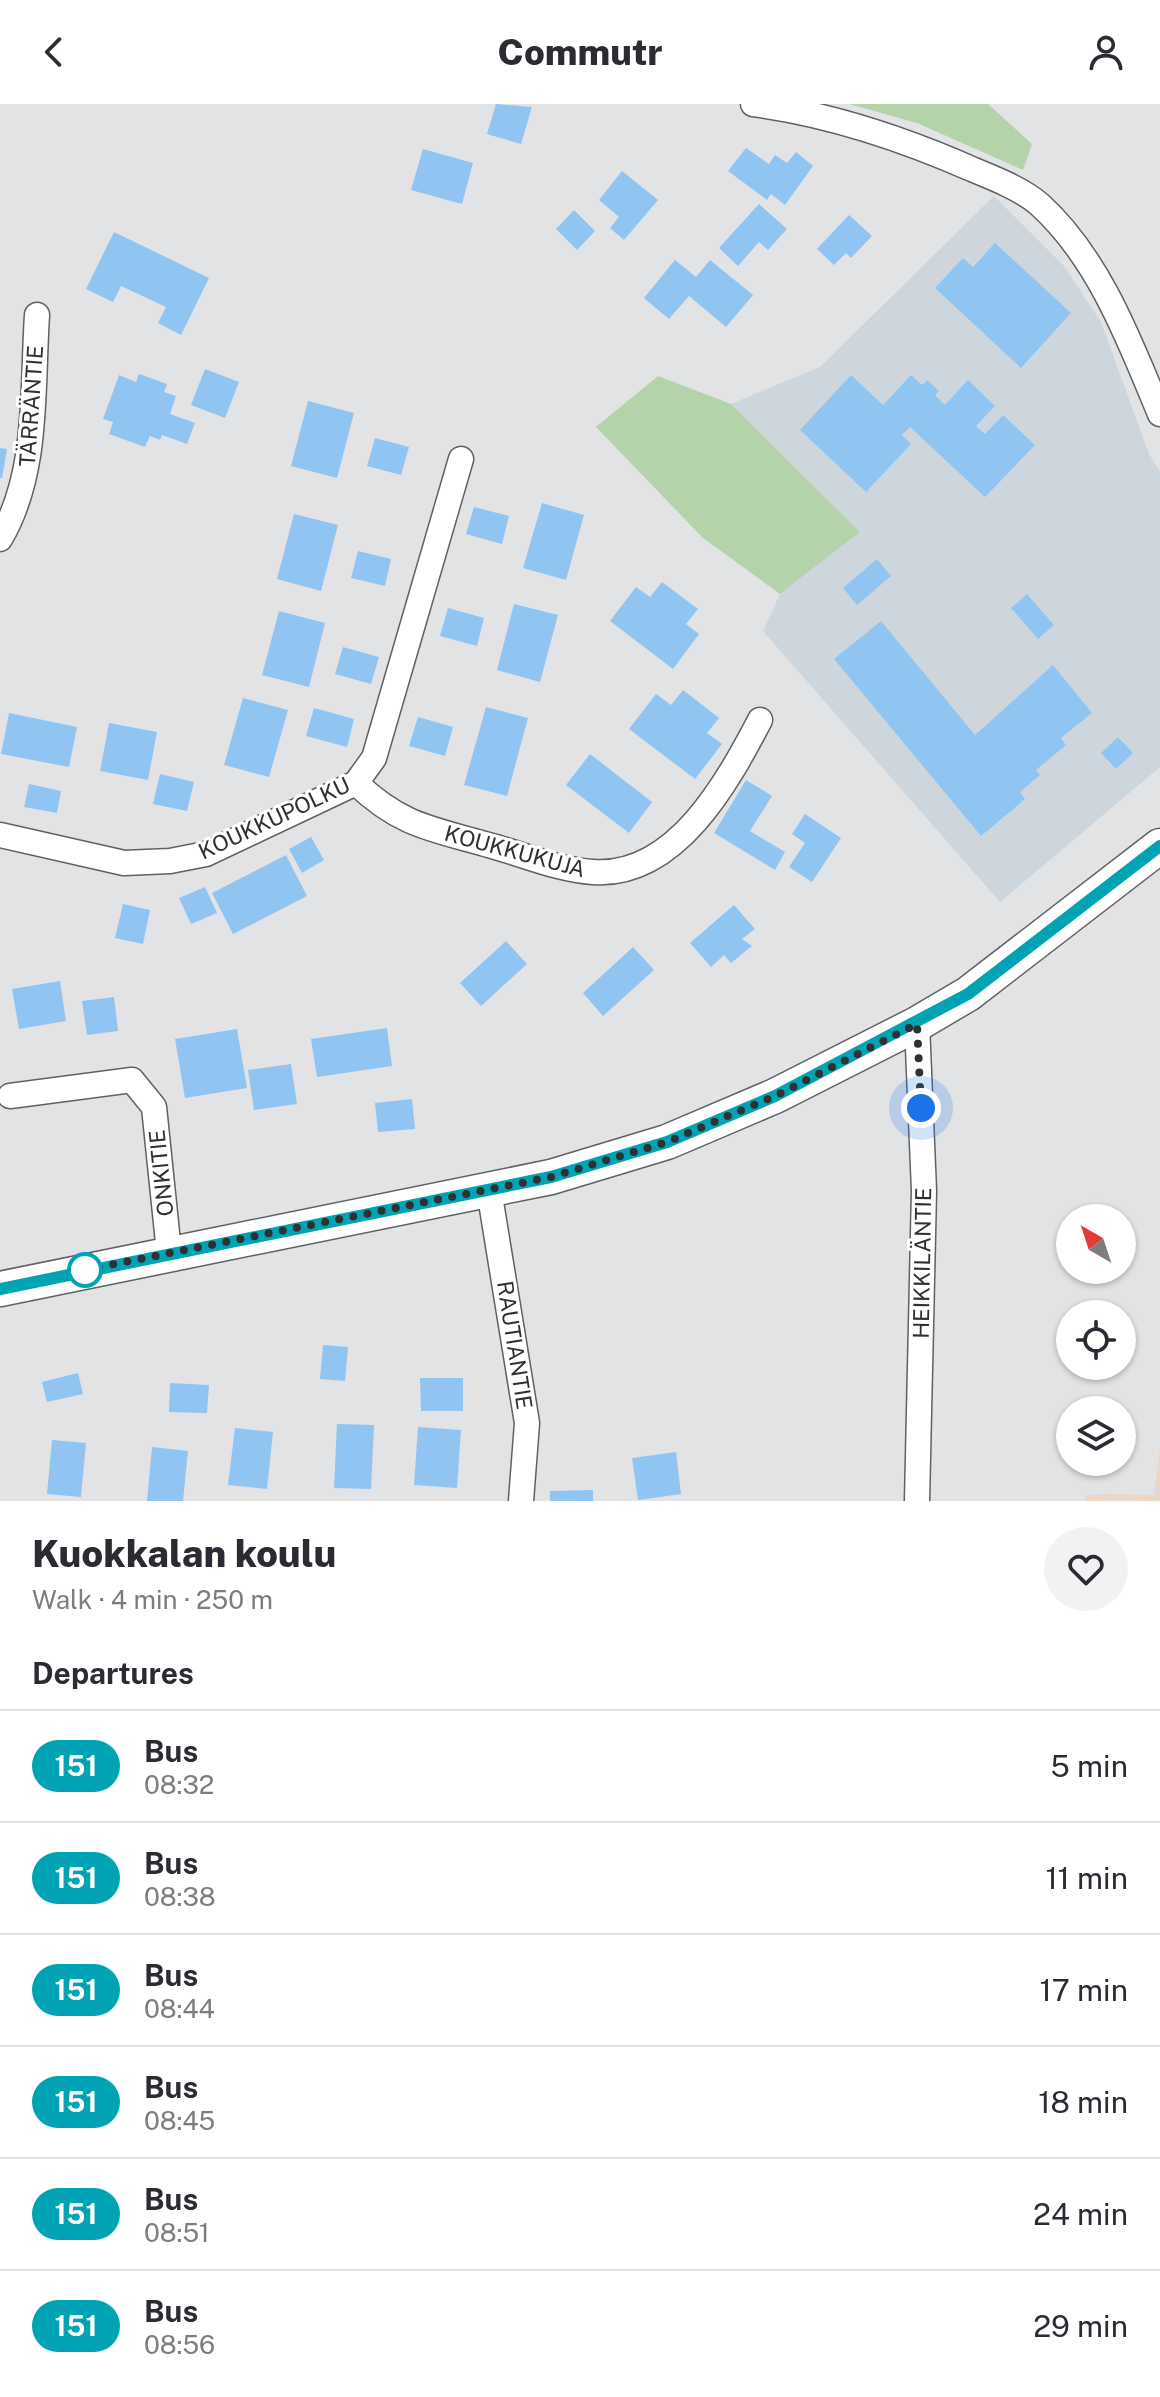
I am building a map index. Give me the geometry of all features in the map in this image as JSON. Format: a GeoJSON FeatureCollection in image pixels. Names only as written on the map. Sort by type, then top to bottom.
{"type":"FeatureCollection","features":[{"type":"Feature","properties":{"kind":"street"},"geometry":{"type":"LineString","coordinates":[[753,104],[787,109],[911,142],[1005,183],[1038,204],[1071,241],[1109,298],[1160,414]]}},
{"type":"Feature","properties":{"kind":"street","name":"TÄRRÄNTIE"},"geometry":{"type":"LineString","coordinates":[[0,539],[12,519],[27,474],[37,315]]}},
{"type":"Feature","properties":{"kind":"street","name":"KOUKKUPOLKU"},"geometry":{"type":"LineString","coordinates":[[0,835],[124,863],[170,861],[206,854],[356,783],[374,758],[461,459]]}},
{"type":"Feature","properties":{"kind":"street","name":"KOUKKUKUJA"},"geometry":{"type":"LineString","coordinates":[[356,783],[381,807],[412,824],[595,872],[631,866],[668,847],[700,820],[731,775],[760,720]]}},
{"type":"Feature","properties":{"kind":"street"},"geometry":{"type":"LineString","coordinates":[[0,1289],[169,1252],[551,1177],[667,1142],[775,1096],[917,1024],[968,994],[1160,846]]}},
{"type":"Feature","properties":{"kind":"street","name":"HEIKKILÄNTIE"},"geometry":{"type":"LineString","coordinates":[[917,1024],[924,1191],[917,1501]]}},
{"type":"Feature","properties":{"kind":"street","name":"ONKITIE"},"geometry":{"type":"LineString","coordinates":[[10,1096],[132,1080],[154,1107],[169,1252]]}},
{"type":"Feature","properties":{"kind":"street","name":"RAUTIANTIE"},"geometry":{"type":"LineString","coordinates":[[489,1190],[527,1423],[521,1501]]}},
{"type":"Feature","properties":{"kind":"shaded area"},"geometry":{"type":"Polygon","coordinates":[[[994,196],[1064,266],[1101,322],[1149,454],[1160,472],[1160,767],[1000,902],[763,631],[780,594],[860,532],[731,404],[820,367],[994,196]]]}},
{"type":"Feature","properties":{"kind":"shaded area"},"geometry":{"type":"Polygon","coordinates":[[[1160,1449],[1160,1501],[1085,1501],[1085,1496],[1102,1494],[1154,1495],[1160,1449]]]}},
{"type":"Feature","properties":{"kind":"green space"},"geometry":{"type":"Polygon","coordinates":[[[849,104],[988,104],[1032,144],[1023,170],[917,123],[849,104]]]}},
{"type":"Feature","properties":{"kind":"green space"},"geometry":{"type":"Polygon","coordinates":[[[658,376],[731,404],[860,532],[780,594],[703,538],[596,427],[658,376]]]}},
{"type":"Feature","properties":{"kind":"building"},"geometry":{"type":"Polygon","coordinates":[[[496,104],[532,107],[521,144],[487,134],[496,104]]]}},
{"type":"Feature","properties":{"kind":"building"},"geometry":{"type":"Polygon","coordinates":[[[746,148],[769,164],[775,155],[787,163],[796,152],[813,166],[785,205],[771,194],[767,200],[728,171],[746,148]]]}},
{"type":"Feature","properties":{"kind":"building"},"geometry":{"type":"Polygon","coordinates":[[[423,149],[473,163],[462,204],[411,190],[423,149]]]}},
{"type":"Feature","properties":{"kind":"building"},"geometry":{"type":"Polygon","coordinates":[[[622,171],[658,200],[624,240],[610,228],[619,217],[599,200],[622,171]]]}},
{"type":"Feature","properties":{"kind":"building"},"geometry":{"type":"Polygon","coordinates":[[[759,204],[787,229],[768,250],[759,242],[738,266],[719,248],[759,204]]]}},
{"type":"Feature","properties":{"kind":"building"},"geometry":{"type":"Polygon","coordinates":[[[574,210],[595,231],[577,250],[556,229],[574,210]]]}},
{"type":"Feature","properties":{"kind":"building"},"geometry":{"type":"Polygon","coordinates":[[[849,215],[872,236],[851,258],[846,253],[834,265],[817,249],[849,215]]]}},
{"type":"Feature","properties":{"kind":"building"},"geometry":{"type":"Polygon","coordinates":[[[114,232],[209,278],[181,335],[158,323],[166,307],[121,286],[113,302],[86,289],[114,232]]]}},
{"type":"Feature","properties":{"kind":"building"},"geometry":{"type":"Polygon","coordinates":[[[995,243],[1071,313],[1021,368],[935,288],[963,258],[973,267],[995,243]]]}},
{"type":"Feature","properties":{"kind":"building"},"geometry":{"type":"Polygon","coordinates":[[[675,260],[696,277],[710,260],[753,295],[726,327],[689,296],[669,319],[644,298],[675,260]]]}},
{"type":"Feature","properties":{"kind":"building"},"geometry":{"type":"Polygon","coordinates":[[[205,369],[239,382],[225,418],[191,405],[205,369]]]}},
{"type":"Feature","properties":{"kind":"building"},"geometry":{"type":"Polygon","coordinates":[[[139,374],[167,384],[164,392],[176,396],[170,414],[195,423],[187,444],[162,435],[160,440],[150,436],[145,447],[109,434],[113,422],[103,419],[119,375],[136,382],[139,374]]]}},
{"type":"Feature","properties":{"kind":"building"},"geometry":{"type":"Polygon","coordinates":[[[851,375],[883,405],[911,375],[922,385],[927,380],[939,391],[935,395],[945,405],[968,380],[995,406],[976,426],[985,434],[1003,415],[1035,445],[985,497],[910,427],[902,435],[911,444],[866,492],[800,430],[851,375]]]}},
{"type":"Feature","properties":{"kind":"building"},"geometry":{"type":"Polygon","coordinates":[[[308,401],[354,413],[337,478],[291,466],[308,401]]]}},
{"type":"Feature","properties":{"kind":"building"},"geometry":{"type":"Polygon","coordinates":[[[375,438],[409,447],[401,475],[367,466],[375,438]]]}},
{"type":"Feature","properties":{"kind":"building"},"geometry":{"type":"Polygon","coordinates":[[[0,448],[7,449],[2,478],[0,478],[0,448]]]}},
{"type":"Feature","properties":{"kind":"building"},"geometry":{"type":"Polygon","coordinates":[[[542,503],[584,515],[566,580],[523,568],[542,503]]]}},
{"type":"Feature","properties":{"kind":"building"},"geometry":{"type":"Polygon","coordinates":[[[474,507],[509,516],[502,544],[466,534],[474,507]]]}},
{"type":"Feature","properties":{"kind":"building"},"geometry":{"type":"Polygon","coordinates":[[[294,514],[338,525],[321,591],[277,579],[294,514]]]}},
{"type":"Feature","properties":{"kind":"building"},"geometry":{"type":"Polygon","coordinates":[[[358,551],[391,559],[385,586],[351,578],[358,551]]]}},
{"type":"Feature","properties":{"kind":"building"},"geometry":{"type":"Polygon","coordinates":[[[877,559],[891,576],[857,605],[843,588],[877,559]]]}},
{"type":"Feature","properties":{"kind":"building"},"geometry":{"type":"Polygon","coordinates":[[[662,582],[698,609],[686,624],[699,634],[673,669],[610,621],[636,587],[650,597],[662,582]]]}},
{"type":"Feature","properties":{"kind":"building"},"geometry":{"type":"Polygon","coordinates":[[[1027,594],[1054,625],[1038,639],[1011,608],[1027,594]]]}},
{"type":"Feature","properties":{"kind":"building"},"geometry":{"type":"Polygon","coordinates":[[[514,604],[558,615],[540,682],[497,670],[514,604]]]}},
{"type":"Feature","properties":{"kind":"building"},"geometry":{"type":"Polygon","coordinates":[[[448,608],[484,618],[477,646],[440,636],[448,608]]]}},
{"type":"Feature","properties":{"kind":"building"},"geometry":{"type":"Polygon","coordinates":[[[279,611],[325,623],[309,687],[262,675],[279,611]]]}},
{"type":"Feature","properties":{"kind":"building"},"geometry":{"type":"Polygon","coordinates":[[[881,621],[975,735],[1053,665],[1092,713],[1061,738],[1066,745],[1036,770],[1040,775],[1020,792],[1025,799],[981,836],[834,659],[881,621]]]}},
{"type":"Feature","properties":{"kind":"building"},"geometry":{"type":"Polygon","coordinates":[[[343,647],[379,657],[371,684],[335,674],[343,647]]]}},
{"type":"Feature","properties":{"kind":"building"},"geometry":{"type":"Polygon","coordinates":[[[683,690],[719,718],[707,733],[722,744],[695,779],[629,729],[656,694],[671,705],[683,690]]]}},
{"type":"Feature","properties":{"kind":"building"},"geometry":{"type":"Polygon","coordinates":[[[243,698],[288,710],[269,777],[224,765],[243,698]]]}},
{"type":"Feature","properties":{"kind":"building"},"geometry":{"type":"Polygon","coordinates":[[[486,707],[528,718],[507,796],[464,785],[486,707]]]}},
{"type":"Feature","properties":{"kind":"building"},"geometry":{"type":"Polygon","coordinates":[[[314,708],[354,719],[347,747],[306,736],[314,708]]]}},
{"type":"Feature","properties":{"kind":"building"},"geometry":{"type":"Polygon","coordinates":[[[9,713],[77,727],[69,767],[1,754],[9,713]]]}},
{"type":"Feature","properties":{"kind":"building"},"geometry":{"type":"Polygon","coordinates":[[[418,717],[453,727],[445,756],[409,746],[418,717]]]}},
{"type":"Feature","properties":{"kind":"building"},"geometry":{"type":"Polygon","coordinates":[[[109,723],[157,732],[148,780],[100,771],[109,723]]]}},
{"type":"Feature","properties":{"kind":"building"},"geometry":{"type":"Polygon","coordinates":[[[1118,737],[1133,753],[1116,769],[1101,753],[1118,737]]]}},
{"type":"Feature","properties":{"kind":"building"},"geometry":{"type":"Polygon","coordinates":[[[590,754],[652,802],[629,833],[566,785],[590,754]]]}},
{"type":"Feature","properties":{"kind":"building"},"geometry":{"type":"Polygon","coordinates":[[[160,774],[194,782],[187,811],[153,804],[160,774]]]}},
{"type":"Feature","properties":{"kind":"building"},"geometry":{"type":"Polygon","coordinates":[[[746,780],[772,796],[750,831],[785,852],[775,870],[714,833],[746,780]]]}},
{"type":"Feature","properties":{"kind":"building"},"geometry":{"type":"Polygon","coordinates":[[[29,784],[61,791],[57,813],[24,807],[29,784]]]}},
{"type":"Feature","properties":{"kind":"building"},"geometry":{"type":"Polygon","coordinates":[[[805,814],[841,838],[812,882],[789,867],[805,843],[792,834],[805,814]]]}},
{"type":"Feature","properties":{"kind":"building"},"geometry":{"type":"Polygon","coordinates":[[[311,837],[324,860],[302,873],[289,849],[311,837]]]}},
{"type":"Feature","properties":{"kind":"building"},"geometry":{"type":"Polygon","coordinates":[[[286,855],[307,896],[233,934],[212,893],[286,855]]]}},
{"type":"Feature","properties":{"kind":"building"},"geometry":{"type":"Polygon","coordinates":[[[205,887],[217,913],[191,924],[179,898],[205,887]]]}},
{"type":"Feature","properties":{"kind":"building"},"geometry":{"type":"Polygon","coordinates":[[[123,904],[150,910],[143,944],[115,938],[123,904]]]}},
{"type":"Feature","properties":{"kind":"building"},"geometry":{"type":"Polygon","coordinates":[[[734,905],[755,929],[742,939],[752,946],[731,963],[724,955],[711,967],[690,943],[734,905]]]}},
{"type":"Feature","properties":{"kind":"building"},"geometry":{"type":"Polygon","coordinates":[[[506,941],[527,964],[481,1006],[460,983],[506,941]]]}},
{"type":"Feature","properties":{"kind":"building"},"geometry":{"type":"Polygon","coordinates":[[[633,947],[654,970],[603,1016],[583,993],[633,947]]]}},
{"type":"Feature","properties":{"kind":"building"},"geometry":{"type":"Polygon","coordinates":[[[60,981],[66,1021],[19,1029],[12,989],[60,981]]]}},
{"type":"Feature","properties":{"kind":"building"},"geometry":{"type":"Polygon","coordinates":[[[114,997],[118,1031],[87,1035],[82,1001],[114,997]]]}},
{"type":"Feature","properties":{"kind":"building"},"geometry":{"type":"Polygon","coordinates":[[[387,1028],[392,1066],[317,1077],[311,1039],[387,1028]]]}},
{"type":"Feature","properties":{"kind":"building"},"geometry":{"type":"Polygon","coordinates":[[[237,1029],[247,1088],[185,1098],[175,1039],[237,1029]]]}},
{"type":"Feature","properties":{"kind":"building"},"geometry":{"type":"Polygon","coordinates":[[[291,1064],[297,1104],[254,1110],[248,1070],[291,1064]]]}},
{"type":"Feature","properties":{"kind":"building"},"geometry":{"type":"Polygon","coordinates":[[[412,1099],[415,1129],[378,1132],[375,1103],[412,1099]]]}},
{"type":"Feature","properties":{"kind":"building"},"geometry":{"type":"Polygon","coordinates":[[[323,1345],[348,1347],[345,1381],[320,1379],[323,1345]]]}},
{"type":"Feature","properties":{"kind":"building"},"geometry":{"type":"Polygon","coordinates":[[[78,1373],[83,1394],[47,1402],[42,1382],[78,1373]]]}},
{"type":"Feature","properties":{"kind":"building"},"geometry":{"type":"Polygon","coordinates":[[[420,1378],[463,1378],[463,1411],[421,1411],[420,1378]]]}},
{"type":"Feature","properties":{"kind":"building"},"geometry":{"type":"Polygon","coordinates":[[[170,1383],[209,1385],[207,1413],[169,1412],[170,1383]]]}},
{"type":"Feature","properties":{"kind":"building"},"geometry":{"type":"Polygon","coordinates":[[[337,1424],[374,1425],[371,1489],[334,1488],[337,1424]]]}},
{"type":"Feature","properties":{"kind":"building"},"geometry":{"type":"Polygon","coordinates":[[[418,1427],[461,1430],[457,1488],[414,1485],[418,1427]]]}},
{"type":"Feature","properties":{"kind":"building"},"geometry":{"type":"Polygon","coordinates":[[[235,1428],[273,1432],[267,1489],[228,1485],[235,1428]]]}},
{"type":"Feature","properties":{"kind":"building"},"geometry":{"type":"Polygon","coordinates":[[[52,1440],[86,1443],[81,1497],[47,1494],[52,1440]]]}},
{"type":"Feature","properties":{"kind":"building"},"geometry":{"type":"Polygon","coordinates":[[[152,1447],[188,1451],[183,1501],[147,1501],[152,1447]]]}},
{"type":"Feature","properties":{"kind":"building"},"geometry":{"type":"Polygon","coordinates":[[[676,1452],[681,1494],[638,1500],[632,1458],[676,1452]]]}},
{"type":"Feature","properties":{"kind":"building"},"geometry":{"type":"Polygon","coordinates":[[[593,1490],[593,1501],[550,1501],[550,1491],[593,1490]]]}},
{"type":"Feature","properties":{"kind":"bus line","name":"151"},"geometry":{"type":"LineString","coordinates":[[0,1289],[169,1252],[551,1177],[667,1142],[775,1096],[917,1024],[968,994],[1160,846]]}},
{"type":"Feature","properties":{"kind":"route"},"geometry":{"type":"LineString","coordinates":[[85,1270],[551,1177],[667,1142],[775,1096],[917,1024],[921,1108]]}}]}
